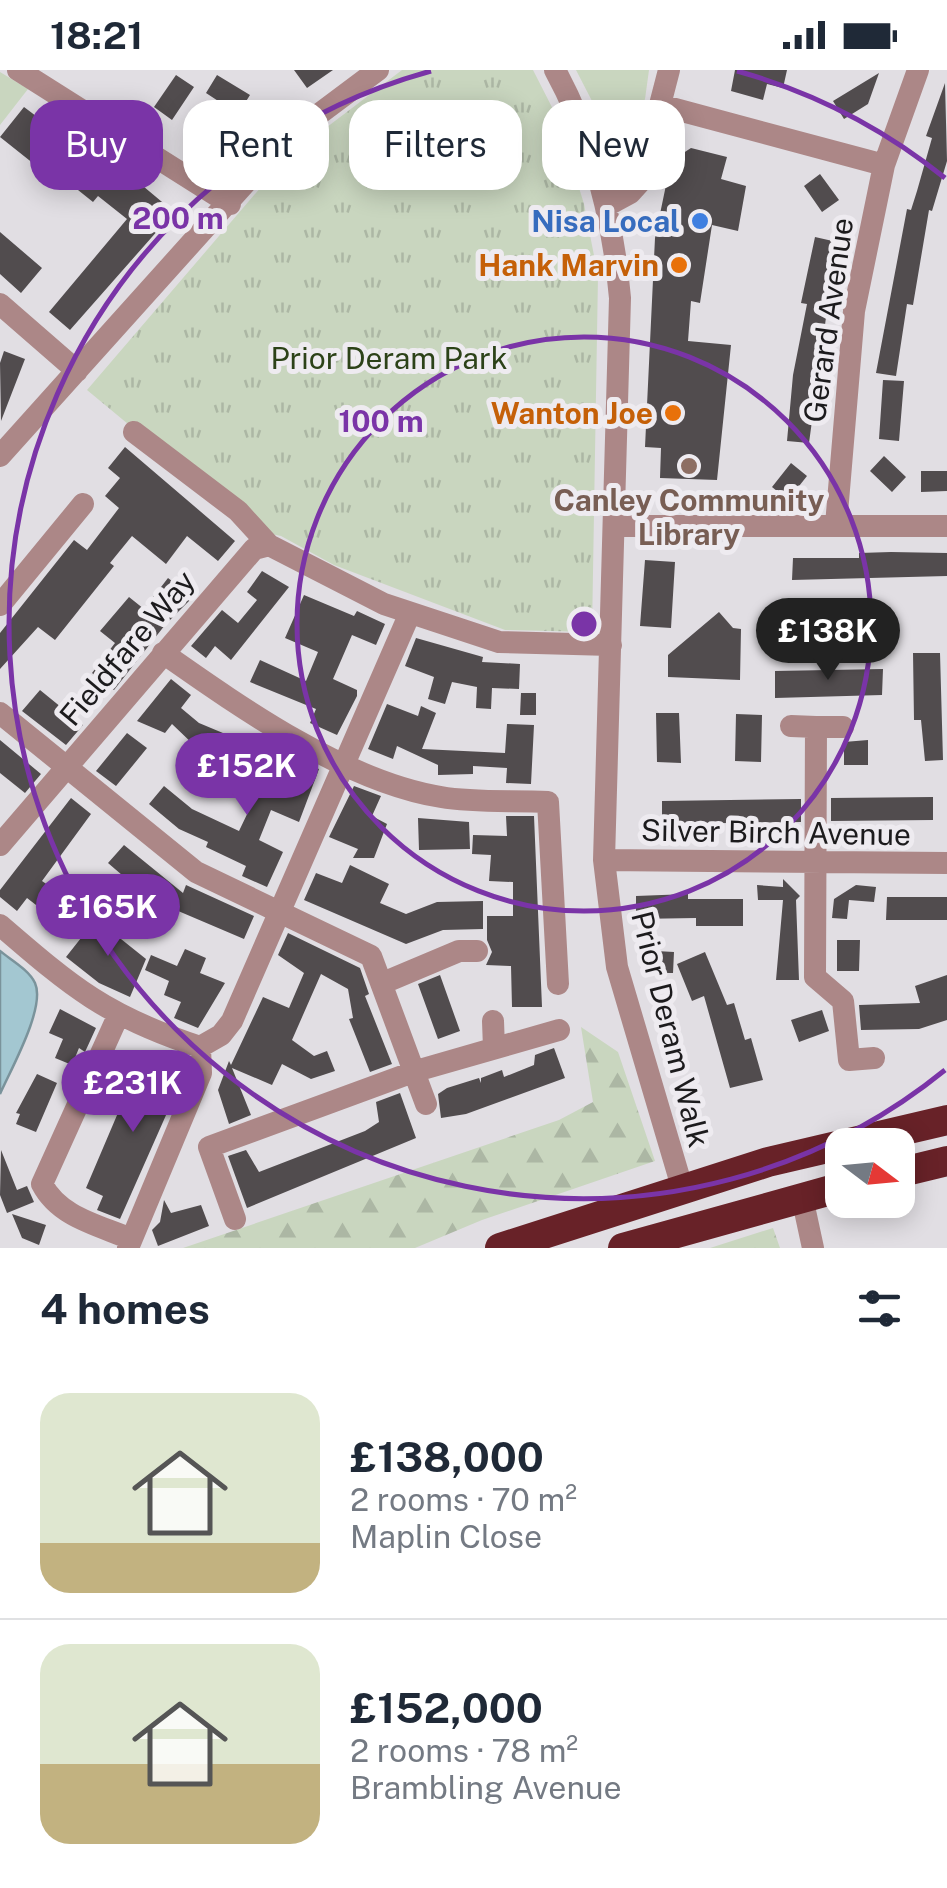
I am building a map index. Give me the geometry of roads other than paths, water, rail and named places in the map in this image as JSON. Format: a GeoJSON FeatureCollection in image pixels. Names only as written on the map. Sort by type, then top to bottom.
{"type":"FeatureCollection","features":[{"type":"Feature","properties":{"kind":"highway"},"geometry":{"type":"LineString","coordinates":[[500,1248],[768,1162],[947,1120]]}},
{"type":"Feature","properties":{"kind":"highway"},"geometry":{"type":"LineString","coordinates":[[915,1169],[947,1161]]}},
{"type":"Feature","properties":{"kind":"highway"},"geometry":{"type":"LineString","coordinates":[[623,1248],[825,1190]]}},
{"type":"Feature","properties":{"kind":"street"},"geometry":{"type":"LineString","coordinates":[[0,456],[283,142],[378,70]]}},
{"type":"Feature","properties":{"kind":"street","name":"Prior Deram Walk"},"geometry":{"type":"LineString","coordinates":[[555,70],[582,128],[606,206],[622,326],[604,860],[618,967],[682,1187]]}},
{"type":"Feature","properties":{"kind":"street"},"geometry":{"type":"LineString","coordinates":[[661,100],[669,70]]}},
{"type":"Feature","properties":{"kind":"street","name":"Gerard Avenue"},"geometry":{"type":"LineString","coordinates":[[836,525],[854,311],[884,165],[918,70]]}},
{"type":"Feature","properties":{"kind":"street"},"geometry":{"type":"LineString","coordinates":[[25,72],[230,204]]}},
{"type":"Feature","properties":{"kind":"street"},"geometry":{"type":"LineString","coordinates":[[685,112],[884,165]]}},
{"type":"Feature","properties":{"kind":"street"},"geometry":{"type":"LineString","coordinates":[[606,206],[633,190]]}},
{"type":"Feature","properties":{"kind":"street"},"geometry":{"type":"LineString","coordinates":[[0,304],[77,371]]}},
{"type":"Feature","properties":{"kind":"street"},"geometry":{"type":"LineString","coordinates":[[134,432],[238,511],[269,545],[321,574],[410,613],[500,642],[611,645]]}},
{"type":"Feature","properties":{"kind":"street"},"geometry":{"type":"LineString","coordinates":[[0,605],[84,504]]}},
{"type":"Feature","properties":{"kind":"street"},"geometry":{"type":"LineString","coordinates":[[616,526],[947,526]]}},
{"type":"Feature","properties":{"kind":"street","name":"Fieldfare Way"},"geometry":{"type":"LineString","coordinates":[[0,845],[224,579],[254,549],[269,545]]}},
{"type":"Feature","properties":{"kind":"street"},"geometry":{"type":"LineString","coordinates":[[0,925],[79,994],[118,1016],[200,1047],[221,1036],[232,1021],[410,613]]}},
{"type":"Feature","properties":{"kind":"street"},"geometry":{"type":"LineString","coordinates":[[163,652],[233,701],[344,766],[439,797],[548,802],[555,974]]}},
{"type":"Feature","properties":{"kind":"street"},"geometry":{"type":"LineString","coordinates":[[0,713],[65,770],[196,872],[370,956],[426,1104]]}},
{"type":"Feature","properties":{"kind":"street"},"geometry":{"type":"LineString","coordinates":[[791,726],[843,727]]}},
{"type":"Feature","properties":{"kind":"street"},"geometry":{"type":"LineString","coordinates":[[816,726],[816,977],[843,1001],[849,1060]]}},
{"type":"Feature","properties":{"kind":"street","name":"Silver Birch Avenue"},"geometry":{"type":"LineString","coordinates":[[604,860],[947,864]]}},
{"type":"Feature","properties":{"kind":"street"},"geometry":{"type":"LineString","coordinates":[[383,982],[459,952],[477,950]]}},
{"type":"Feature","properties":{"kind":"street"},"geometry":{"type":"LineString","coordinates":[[118,1016],[42,1184],[51,1201],[64,1211],[130,1244],[202,1072],[200,1047]]}},
{"type":"Feature","properties":{"kind":"street"},"geometry":{"type":"LineString","coordinates":[[492,1021],[494,1048]]}},
{"type":"Feature","properties":{"kind":"street"},"geometry":{"type":"LineString","coordinates":[[209,1147],[416,1071],[560,1030]]}},
{"type":"Feature","properties":{"kind":"street"},"geometry":{"type":"LineString","coordinates":[[826,1068],[849,1060],[874,1058]]}},
{"type":"Feature","properties":{"kind":"street"},"geometry":{"type":"LineString","coordinates":[[189,1102],[236,1219]]}},
{"type":"Feature","properties":{"kind":"street"},"geometry":{"type":"LineString","coordinates":[[802,1196],[813,1248]]}},
{"type":"Feature","properties":{"kind":"water"},"geometry":{"type":"Polygon","coordinates":[[[0,951],[29,974],[37,994],[26,1038],[0,1094],[0,951]]]}},
{"type":"Feature","properties":{"kind":"place","name":"Nisa Local"},"geometry":{"type":"Point","coordinates":[700,221]}},
{"type":"Feature","properties":{"kind":"place","name":"Hank Marvin"},"geometry":{"type":"Point","coordinates":[679,265]}},
{"type":"Feature","properties":{"kind":"place","name":"Wanton Joe"},"geometry":{"type":"Point","coordinates":[673,413]}},
{"type":"Feature","properties":{"kind":"place","name":"Canley Community Library"},"geometry":{"type":"Point","coordinates":[689,466]}},
{"type":"Feature","properties":{"kind":"park label","name":"Prior Deram Park"},"geometry":{"type":"Point","coordinates":[389,358]}}]}
